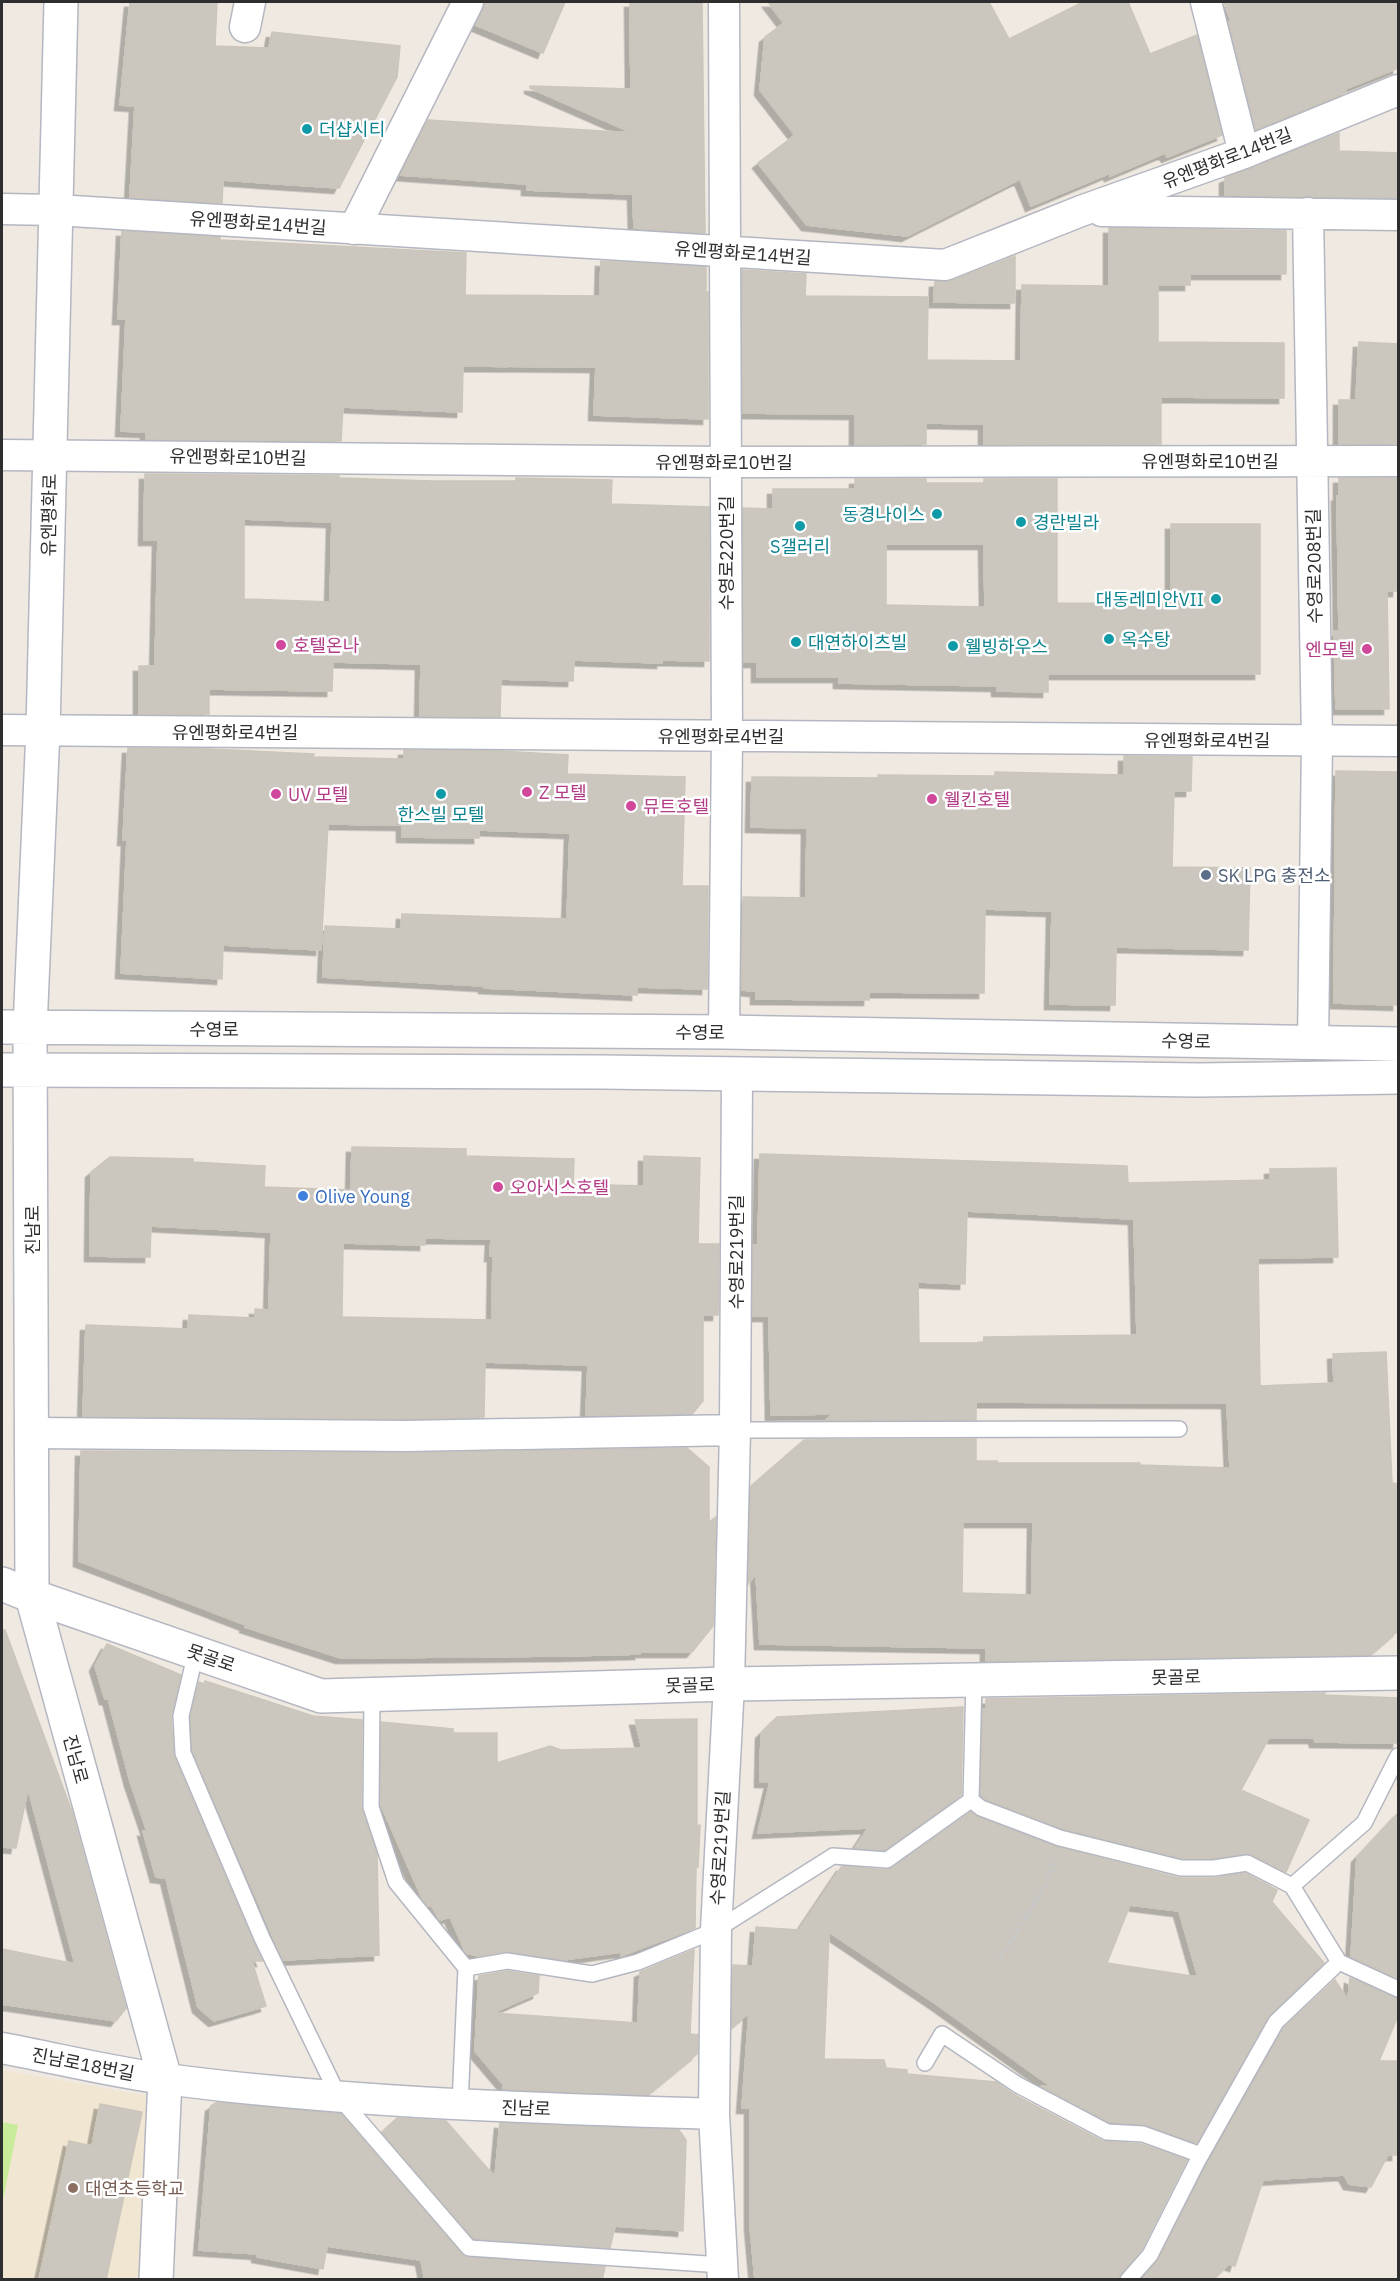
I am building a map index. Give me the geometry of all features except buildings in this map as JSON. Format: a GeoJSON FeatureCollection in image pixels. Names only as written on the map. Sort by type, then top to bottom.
{"type":"FeatureCollection","features":[{"type":"Feature","properties":{"kind":"main road","name":"유엔평화로"},"geometry":{"type":"LineString","coordinates":[[16,1027],[43,730],[61,2]]}},
{"type":"Feature","properties":{"kind":"main road","name":"수영로"},"geometry":{"type":"LineString","coordinates":[[16,1027],[724,1032],[1398,1044]]}},
{"type":"Feature","properties":{"kind":"main road","name":"진남로"},"geometry":{"type":"LineString","coordinates":[[16,1027],[33,1433],[32,1596],[165,2079],[156,2280]]}},
{"type":"Feature","properties":{"kind":"main road"},"geometry":{"type":"LineString","coordinates":[[16,1070],[737,1074],[1199,1080],[1398,1077]]}},
{"type":"Feature","properties":{"kind":"main road","name":"못골로"},"geometry":{"type":"LineString","coordinates":[[2,1584],[321,1696],[729,1684],[1398,1673]]}},
{"type":"Feature","properties":{"kind":"street"},"geometry":{"type":"LineString","coordinates":[[354,229],[468,2]]}},
{"type":"Feature","properties":{"kind":"street","name":"수영로220번길"},"geometry":{"type":"LineString","coordinates":[[724,2],[727,736],[724,1032]]}},
{"type":"Feature","properties":{"kind":"street"},"geometry":{"type":"LineString","coordinates":[[1206,2],[1244,153]]}},
{"type":"Feature","properties":{"kind":"street","name":"유엔평화로14번길"},"geometry":{"type":"LineString","coordinates":[[2,210],[56,210],[945,265],[1082,211],[1244,153],[1398,90]]}},
{"type":"Feature","properties":{"kind":"street"},"geometry":{"type":"LineString","coordinates":[[1082,211],[1398,215]]}},
{"type":"Feature","properties":{"kind":"street","name":"수영로208번길"},"geometry":{"type":"LineString","coordinates":[[1308,213],[1317,741],[1313,1044]]}},
{"type":"Feature","properties":{"kind":"street","name":"유엔평화로10번길"},"geometry":{"type":"LineString","coordinates":[[2,454],[725,462],[1398,461]]}},
{"type":"Feature","properties":{"kind":"street","name":"유엔평화로4번길"},"geometry":{"type":"LineString","coordinates":[[2,730],[1398,741]]}},
{"type":"Feature","properties":{"kind":"street","name":"수영로219번길"},"geometry":{"type":"LineString","coordinates":[[722,2272],[714,2114],[716,1930],[729,1684],[735,1430],[737,1074]]}},
{"type":"Feature","properties":{"kind":"street"},"geometry":{"type":"LineString","coordinates":[[33,1433],[406,1436],[735,1430]]}},
{"type":"Feature","properties":{"kind":"street","name":"진남로18번길"},"geometry":{"type":"LineString","coordinates":[[2,2048],[165,2079]]}},
{"type":"Feature","properties":{"kind":"street","name":"진남로"},"geometry":{"type":"LineString","coordinates":[[165,2079],[339,2097],[460,2105],[714,2114]]}},
{"type":"Feature","properties":{"kind":"lane"},"geometry":{"type":"LineString","coordinates":[[735,1430],[1179,1429]]}},
{"type":"Feature","properties":{"kind":"lane"},"geometry":{"type":"LineString","coordinates":[[196,1652],[181,1716],[183,1753],[262,1938],[339,2097]]}},
{"type":"Feature","properties":{"kind":"lane"},"geometry":{"type":"LineString","coordinates":[[971,1800],[974,1680]]}},
{"type":"Feature","properties":{"kind":"lane"},"geometry":{"type":"LineString","coordinates":[[372,1694],[371,1807],[396,1882],[466,1968],[460,2105]]}},
{"type":"Feature","properties":{"kind":"lane"},"geometry":{"type":"LineString","coordinates":[[1292,1886],[1364,1823],[1398,1756]]}},
{"type":"Feature","properties":{"kind":"lane"},"geometry":{"type":"LineString","coordinates":[[466,1968],[507,1961],[592,1974],[638,1962],[716,1930],[834,1856],[887,1860],[971,1800]]}},
{"type":"Feature","properties":{"kind":"lane"},"geometry":{"type":"LineString","coordinates":[[971,1800],[981,1808],[1060,1838],[1181,1868],[1214,1868],[1247,1863],[1292,1886],[1339,1962],[1398,1989]]}},
{"type":"Feature","properties":{"kind":"lane"},"geometry":{"type":"LineString","coordinates":[[1128,2280],[1150,2254],[1276,2022],[1339,1962]]}},
{"type":"Feature","properties":{"kind":"lane"},"geometry":{"type":"LineString","coordinates":[[925,2063],[942,2034],[1018,2085],[1107,2132],[1143,2134],[1202,2155]]}},
{"type":"Feature","properties":{"kind":"lane","name":"수영로219번길"},"geometry":{"type":"LineString","coordinates":[[339,2097],[469,2248],[722,2272]]}},
{"type":"Feature","properties":{"kind":"path"},"geometry":{"type":"LineString","coordinates":[[1000,1958],[1045,1886],[1060,1838]]}},
{"type":"Feature","properties":{"kind":"shaded area","name":"대연초등학교"},"geometry":{"type":"Polygon","coordinates":[[[2,2070],[149,2096],[139,2279],[2,2279],[2,2070]]]}},
{"type":"Feature","properties":{"kind":"green space"},"geometry":{"type":"Polygon","coordinates":[[[2,2122],[18,2125],[2,2205],[2,2122]]]}},
{"type":"Feature","properties":{"kind":"place","name":"더샵시티"},"geometry":{"type":"Point","coordinates":[307,129]}},
{"type":"Feature","properties":{"kind":"place","name":"동경나이스"},"geometry":{"type":"Point","coordinates":[937,514]}},
{"type":"Feature","properties":{"kind":"place","name":"경란빌라"},"geometry":{"type":"Point","coordinates":[1021,522]}},
{"type":"Feature","properties":{"kind":"place","name":"S갤러리"},"geometry":{"type":"Point","coordinates":[800,526]}},
{"type":"Feature","properties":{"kind":"place","name":"대동레미안VII"},"geometry":{"type":"Point","coordinates":[1216,599]}},
{"type":"Feature","properties":{"kind":"place","name":"옥수탕"},"geometry":{"type":"Point","coordinates":[1109,639]}},
{"type":"Feature","properties":{"kind":"place","name":"대연하이츠빌"},"geometry":{"type":"Point","coordinates":[796,642]}},
{"type":"Feature","properties":{"kind":"place","name":"호텔온나"},"geometry":{"type":"Point","coordinates":[281,645]}},
{"type":"Feature","properties":{"kind":"place","name":"웰빙하우스"},"geometry":{"type":"Point","coordinates":[953,646]}},
{"type":"Feature","properties":{"kind":"place","name":"엔모텔"},"geometry":{"type":"Point","coordinates":[1367,649]}},
{"type":"Feature","properties":{"kind":"place","name":"Z 모텔"},"geometry":{"type":"Point","coordinates":[527,792]}},
{"type":"Feature","properties":{"kind":"place","name":"UV 모텔"},"geometry":{"type":"Point","coordinates":[276,794]}},
{"type":"Feature","properties":{"kind":"place","name":"한스빌 모텔"},"geometry":{"type":"Point","coordinates":[441,794]}},
{"type":"Feature","properties":{"kind":"place","name":"웰킨호텔"},"geometry":{"type":"Point","coordinates":[932,799]}},
{"type":"Feature","properties":{"kind":"place","name":"뮤트호텔"},"geometry":{"type":"Point","coordinates":[631,806]}},
{"type":"Feature","properties":{"kind":"place","name":"SK LPG 충전소"},"geometry":{"type":"Point","coordinates":[1206,875]}},
{"type":"Feature","properties":{"kind":"place","name":"오아시스호텔"},"geometry":{"type":"Point","coordinates":[498,1187]}},
{"type":"Feature","properties":{"kind":"place","name":"Olive Young"},"geometry":{"type":"Point","coordinates":[303,1196]}},
{"type":"Feature","properties":{"kind":"place","name":"대연초등학교"},"geometry":{"type":"Point","coordinates":[73,2188]}}]}
